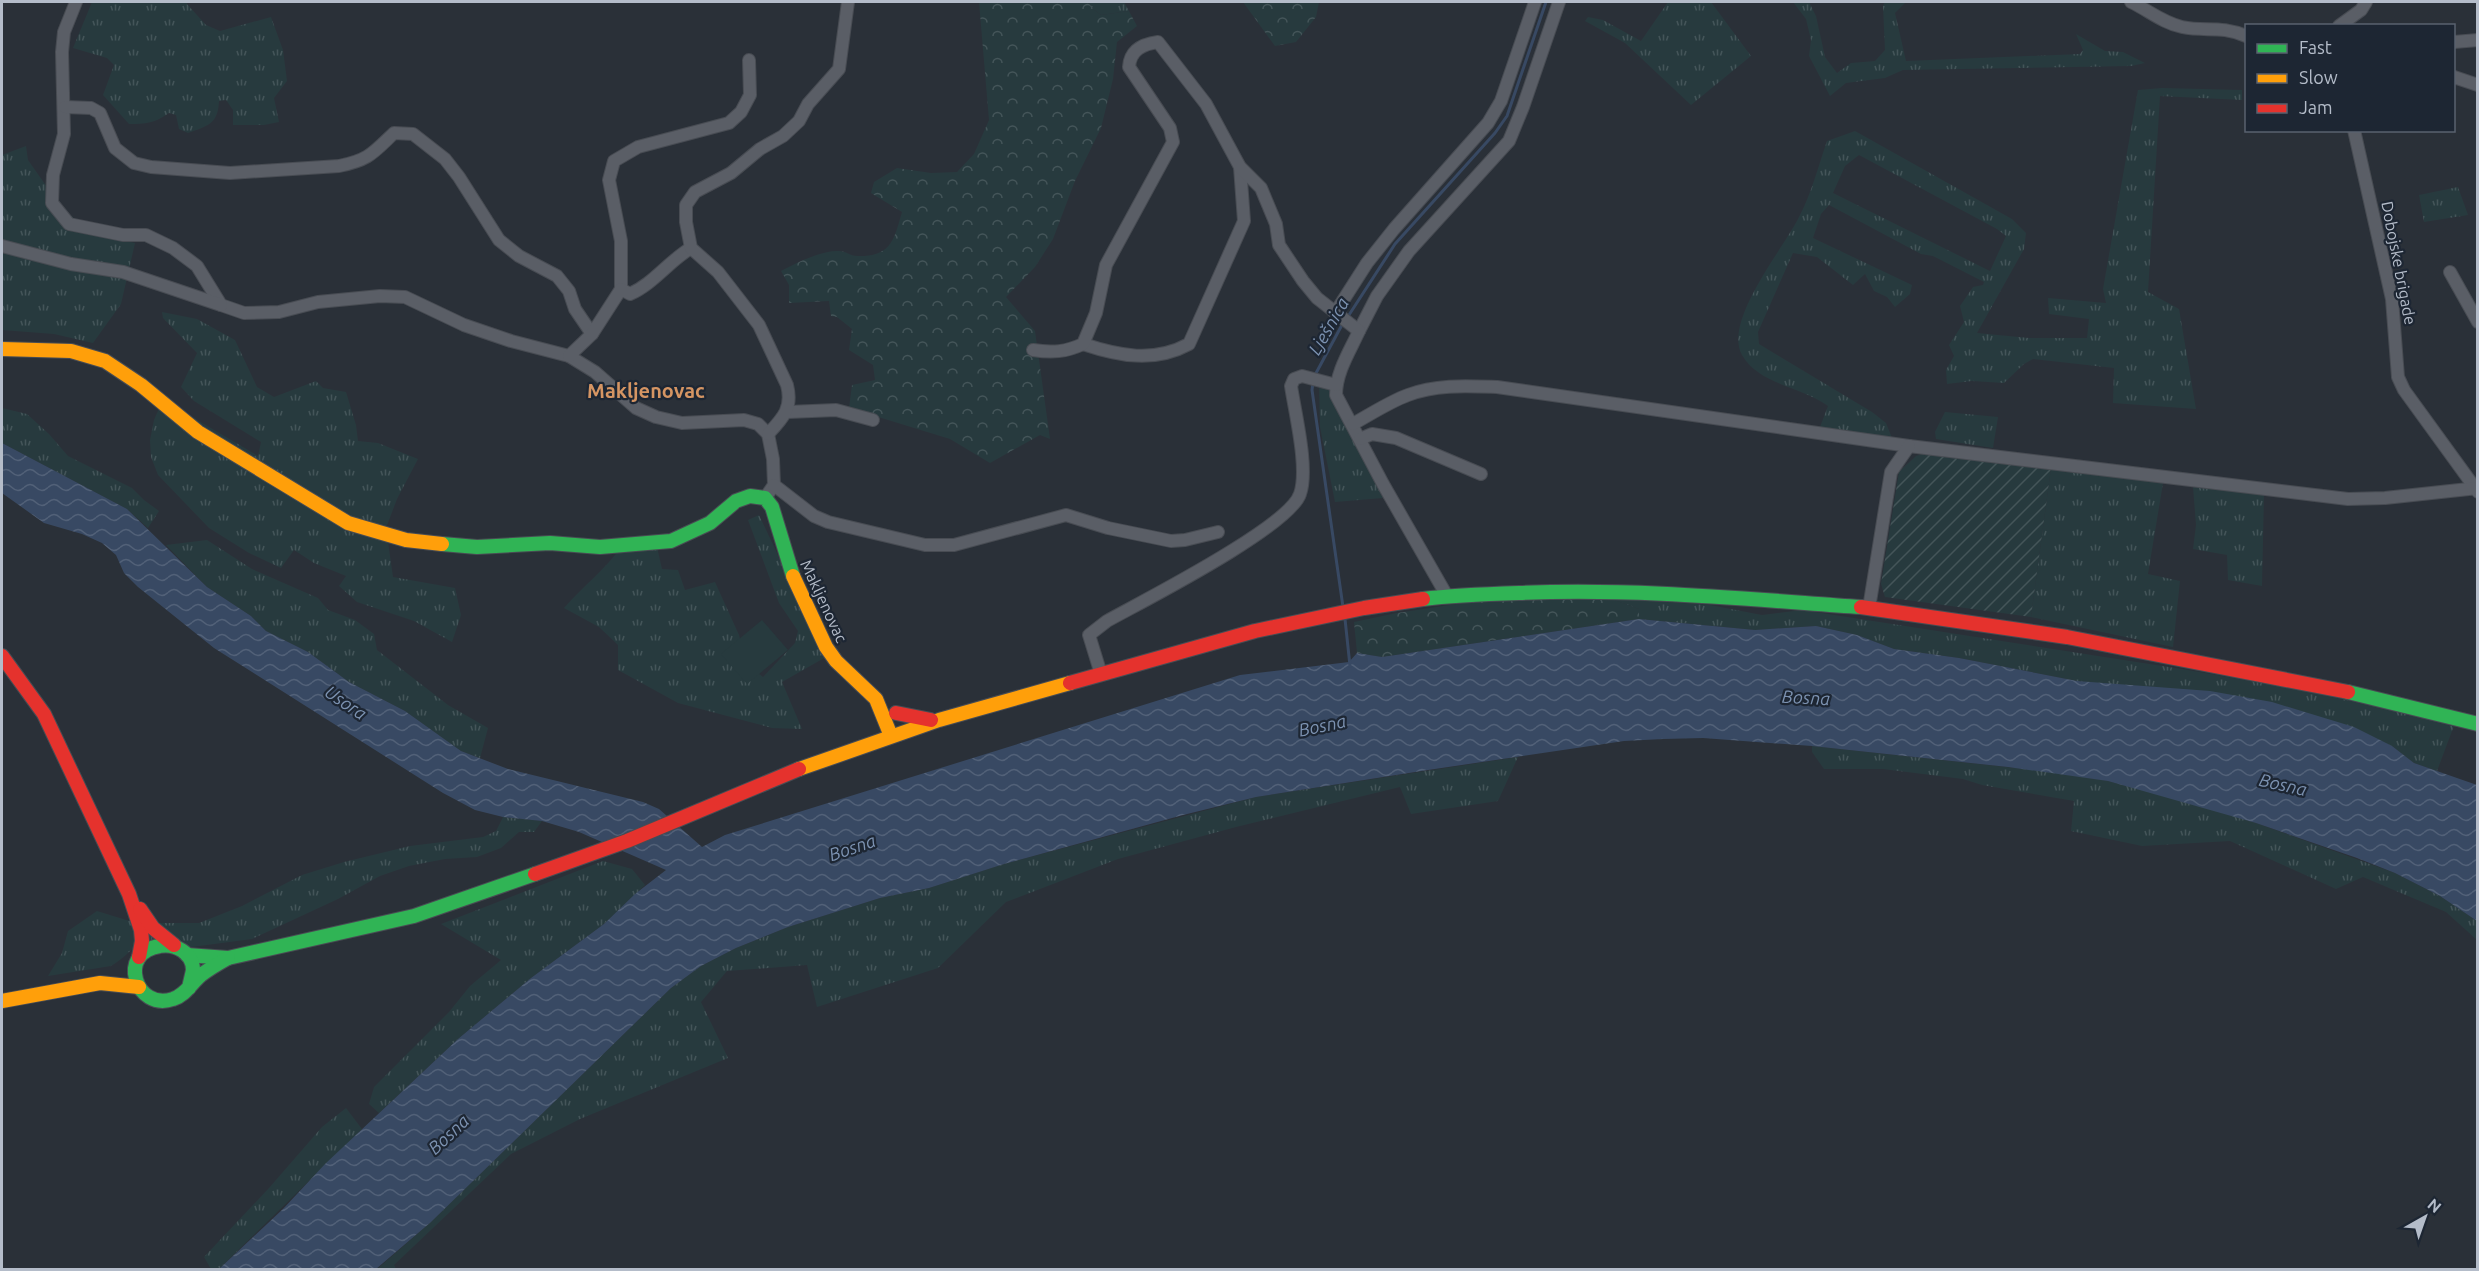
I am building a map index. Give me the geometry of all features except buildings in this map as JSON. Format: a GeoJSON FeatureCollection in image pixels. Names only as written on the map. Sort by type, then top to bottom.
{"type":"FeatureCollection","features":[{"type":"Feature","properties":{"kind":"main road"},"geometry":{"type":"LineString","coordinates":[[2,349],[70,351],[105,361],[141,385],[198,432],[348,523],[406,540],[477,547],[550,543],[600,548],[671,541],[710,523],[736,501],[750,496],[765,498]]}},
{"type":"Feature","properties":{"kind":"main road","name":"Makljenovac"},"geometry":{"type":"LineString","coordinates":[[765,498],[772,507],[788,566],[826,647],[836,661],[876,699],[893,735]]}},
{"type":"Feature","properties":{"kind":"main road"},"geometry":{"type":"LineString","coordinates":[[129,894],[153,928],[187,955],[228,958],[362,929],[442,908],[627,841],[819,760],[939,720],[1255,631],[1364,608],[1447,596],[1565,591],[1662,592],[1869,608],[1972,622],[2132,649],[2342,691],[2478,724]]}},
{"type":"Feature","properties":{"kind":"main road"},"geometry":{"type":"LineString","coordinates":[[2,656],[44,714],[129,894],[141,930],[142,941],[137,961],[136,980],[139,987],[151,998],[168,1001],[176,999],[198,977],[228,958]]}},
{"type":"Feature","properties":{"kind":"main road"},"geometry":{"type":"LineString","coordinates":[[876,699],[896,713],[917,719],[939,720]]}},
{"type":"Feature","properties":{"kind":"main road"},"geometry":{"type":"LineString","coordinates":[[893,735],[900,724],[896,713]]}},
{"type":"Feature","properties":{"kind":"main road"},"geometry":{"type":"LineString","coordinates":[[100,983],[137,961],[154,945],[174,945]]}},
{"type":"Feature","properties":{"kind":"main road"},"geometry":{"type":"LineString","coordinates":[[187,955],[193,973],[189,988]]}},
{"type":"Feature","properties":{"kind":"main road"},"geometry":{"type":"LineString","coordinates":[[2,1001],[100,983],[139,987]]}},
{"type":"Feature","properties":{"kind":"street"},"geometry":{"type":"LineString","coordinates":[[76,2],[64,32],[64,134],[53,184],[52,202],[69,224],[123,235],[146,235],[173,248],[197,266],[221,305]]}},
{"type":"Feature","properties":{"kind":"street"},"geometry":{"type":"LineString","coordinates":[[768,434],[788,412],[788,386],[759,325],[718,272],[691,248],[686,222],[686,205],[695,192],[731,173],[760,149],[783,135],[798,121],[808,104],[839,69],[848,2]]}},
{"type":"Feature","properties":{"kind":"street"},"geometry":{"type":"LineString","coordinates":[[1336,314],[1367,263],[1394,229],[1488,123],[1501,101],[1534,2]]}},
{"type":"Feature","properties":{"kind":"street"},"geometry":{"type":"LineString","coordinates":[[1447,596],[1383,484],[1336,395],[1336,385],[1356,327],[1377,296],[1409,251],[1509,141],[1559,2]]}},
{"type":"Feature","properties":{"kind":"street"},"geometry":{"type":"LineString","coordinates":[[2131,2],[2175,25],[2191,28],[2223,28],[2245,35]]}},
{"type":"Feature","properties":{"kind":"street"},"geometry":{"type":"LineString","coordinates":[[2342,24],[2355,15],[2366,2]]}},
{"type":"Feature","properties":{"kind":"street"},"geometry":{"type":"LineString","coordinates":[[2455,42],[2478,40]]}},
{"type":"Feature","properties":{"kind":"street"},"geometry":{"type":"LineString","coordinates":[[1033,350],[1053,353],[1071,350],[1083,344],[1096,312],[1106,265],[1173,142],[1170,128],[1129,67],[1130,58],[1137,50],[1145,44],[1158,42],[1170,55],[1219,125],[1240,167],[1261,188],[1276,224],[1280,245],[1291,263],[1317,298],[1356,327]]}},
{"type":"Feature","properties":{"kind":"street"},"geometry":{"type":"LineString","coordinates":[[569,356],[592,334],[621,289],[621,241],[609,180],[614,161],[638,147],[729,123],[741,112],[750,94],[749,60]]}},
{"type":"Feature","properties":{"kind":"street"},"geometry":{"type":"LineString","coordinates":[[2455,77],[2478,85]]}},
{"type":"Feature","properties":{"kind":"street"},"geometry":{"type":"LineString","coordinates":[[65,107],[91,108],[100,113],[115,148],[134,163],[151,167],[230,174],[355,163],[368,158],[394,133],[413,134],[445,159],[499,240],[519,256],[557,276],[592,334]]}},
{"type":"Feature","properties":{"kind":"street","name":"Dobojske brigade"},"geometry":{"type":"LineString","coordinates":[[2354,132],[2391,299],[2396,333],[2398,376],[2431,429],[2477,489]]}},
{"type":"Feature","properties":{"kind":"street"},"geometry":{"type":"LineString","coordinates":[[1083,344],[1112,353],[1151,357],[1175,351],[1189,344],[1244,221],[1240,167]]}},
{"type":"Feature","properties":{"kind":"street"},"geometry":{"type":"LineString","coordinates":[[2,246],[71,264],[123,272],[244,313],[279,312],[318,302],[381,296],[405,297],[464,325],[511,341],[569,356],[595,372],[636,408],[656,417],[682,423],[744,420],[758,424],[768,434],[773,459],[774,485],[765,498]]}},
{"type":"Feature","properties":{"kind":"street"},"geometry":{"type":"LineString","coordinates":[[621,289],[630,294],[641,289],[669,263],[691,248]]}},
{"type":"Feature","properties":{"kind":"street"},"geometry":{"type":"LineString","coordinates":[[2450,272],[2478,322]]}},
{"type":"Feature","properties":{"kind":"street"},"geometry":{"type":"LineString","coordinates":[[1101,674],[1089,635],[1107,621],[1246,543],[1286,512],[1300,495],[1302,451],[1292,386],[1294,380],[1302,376],[1336,385]]}},
{"type":"Feature","properties":{"kind":"street"},"geometry":{"type":"LineString","coordinates":[[1353,424],[1407,395],[1425,390],[1444,387],[1497,387],[1909,446],[2348,499],[2385,498],[2477,489]]}},
{"type":"Feature","properties":{"kind":"street"},"geometry":{"type":"LineString","coordinates":[[788,412],[836,410],[873,420]]}},
{"type":"Feature","properties":{"kind":"street"},"geometry":{"type":"LineString","coordinates":[[1360,439],[1372,434],[1396,438],[1481,474]]}},
{"type":"Feature","properties":{"kind":"street"},"geometry":{"type":"LineString","coordinates":[[1869,608],[1891,472],[1909,446]]}},
{"type":"Feature","properties":{"kind":"street"},"geometry":{"type":"LineString","coordinates":[[774,485],[808,512],[821,519],[925,545],[954,545],[1066,515],[1108,528],[1171,541],[1218,532]]}},
{"type":"Feature","properties":{"kind":"green space"},"geometry":{"type":"Polygon","coordinates":[[[92,2],[187,2],[206,25],[220,31],[271,17],[283,50],[287,81],[274,98],[279,122],[264,125],[233,125],[233,110],[226,100],[219,101],[217,115],[211,123],[188,133],[179,129],[176,115],[169,113],[150,122],[129,124],[103,95],[114,65],[107,58],[73,48],[92,2]]]}},
{"type":"Feature","properties":{"kind":"green space"},"geometry":{"type":"Polygon","coordinates":[[[979,2],[1088,2],[1101,15],[1129,11],[1137,26],[1117,42],[1113,79],[1101,128],[1075,181],[1053,239],[1035,267],[1006,297],[1035,331],[1050,439],[1040,435],[990,463],[950,439],[849,408],[852,385],[875,380],[873,365],[849,350],[852,329],[837,317],[831,316],[829,301],[789,303],[789,285],[781,271],[801,261],[832,251],[855,256],[869,256],[885,250],[897,230],[902,212],[871,193],[874,182],[897,168],[931,173],[957,172],[974,154],[989,120],[979,2]]]}},
{"type":"Feature","properties":{"kind":"green space"},"geometry":{"type":"Polygon","coordinates":[[[1088,2],[1124,2],[1129,11],[1101,15],[1088,2]]]}},
{"type":"Feature","properties":{"kind":"green space"},"geometry":{"type":"Polygon","coordinates":[[[1243,2],[1319,2],[1316,17],[1296,42],[1275,46],[1243,2]]]}},
{"type":"Feature","properties":{"kind":"green space"},"geometry":{"type":"Polygon","coordinates":[[[1668,2],[1711,2],[1751,56],[1691,105],[1625,43],[1585,21],[1588,17],[1603,20],[1641,41],[1668,2]]]}},
{"type":"Feature","properties":{"kind":"green space"},"geometry":{"type":"Polygon","coordinates":[[[1793,2],[1809,2],[1816,16],[1825,57],[1837,73],[1851,63],[1875,61],[1885,50],[1883,6],[1885,2],[1906,2],[1895,13],[1906,61],[2080,54],[2083,50],[2076,34],[2105,51],[2123,52],[2145,63],[2131,66],[1903,70],[1885,78],[1846,83],[1830,96],[1809,56],[1811,40],[1806,19],[1793,2]]]}},
{"type":"Feature","properties":{"kind":"green space"},"geometry":{"type":"Polygon","coordinates":[[[2162,88],[2242,90],[2242,100],[2160,96],[2148,292],[2179,309],[2196,409],[2113,403],[2114,368],[2033,359],[2024,364],[2004,383],[1972,381],[1947,384],[1946,370],[1954,356],[1949,345],[1964,322],[1960,306],[1973,287],[1983,285],[1984,282],[1933,256],[1921,254],[1829,205],[1821,214],[1813,238],[1912,285],[1910,294],[1895,307],[1887,297],[1874,291],[1865,274],[1853,285],[1817,257],[1793,253],[1758,332],[1759,344],[1872,412],[1886,423],[1892,438],[1820,427],[1828,406],[1759,373],[1742,355],[1738,341],[1740,324],[1747,306],[1803,210],[1827,141],[1855,131],[2012,219],[2026,233],[2024,249],[1977,333],[2029,338],[2087,338],[2089,319],[2049,314],[2048,298],[2106,303],[2103,289],[2138,90],[2162,88]],[[1859,155],[1845,166],[1833,193],[1990,271],[2006,236],[1859,155]]]}},
{"type":"Feature","properties":{"kind":"green space"},"geometry":{"type":"Polygon","coordinates":[[[26,146],[28,160],[59,204],[78,222],[95,234],[135,243],[121,304],[93,343],[54,334],[2,330],[2,155],[26,146]]]}},
{"type":"Feature","properties":{"kind":"green space"},"geometry":{"type":"Polygon","coordinates":[[[2458,187],[2468,215],[2424,222],[2419,195],[2458,187]]]}},
{"type":"Feature","properties":{"kind":"green space"},"geometry":{"type":"Polygon","coordinates":[[[162,312],[197,319],[235,340],[257,387],[274,397],[316,381],[323,388],[346,392],[356,425],[358,441],[378,443],[418,459],[397,499],[386,528],[393,577],[455,588],[461,615],[452,642],[414,621],[357,602],[339,586],[346,576],[314,563],[294,550],[281,568],[249,553],[209,528],[158,475],[151,457],[150,440],[154,420],[164,397],[258,456],[261,442],[194,401],[181,387],[197,353],[163,318],[162,312]]]}},
{"type":"Feature","properties":{"kind":"green space"},"geometry":{"type":"Polygon","coordinates":[[[1319,386],[1328,389],[1332,395],[1336,410],[1349,428],[1383,498],[1335,502],[1320,427],[1319,386]]]}},
{"type":"Feature","properties":{"kind":"green space"},"geometry":{"type":"Polygon","coordinates":[[[2,408],[27,414],[68,456],[132,488],[159,511],[148,528],[127,509],[2,443],[2,408]]]}},
{"type":"Feature","properties":{"kind":"green space"},"geometry":{"type":"Polygon","coordinates":[[[1945,412],[1998,417],[1993,448],[1936,439],[1935,432],[1945,412]]]}},
{"type":"Feature","properties":{"kind":"green space"},"geometry":{"type":"Polygon","coordinates":[[[1925,453],[2051,468],[2031,617],[1885,597],[1881,584],[1899,472],[1916,456],[1925,453]]]}},
{"type":"Feature","properties":{"kind":"green space"},"geometry":{"type":"Polygon","coordinates":[[[2051,468],[2163,483],[2148,574],[2180,581],[2173,647],[2031,617],[2051,468]]]}},
{"type":"Feature","properties":{"kind":"green space"},"geometry":{"type":"Polygon","coordinates":[[[2193,487],[2264,495],[2262,586],[2228,580],[2227,555],[2193,549],[2196,525],[2193,487]]]}},
{"type":"Feature","properties":{"kind":"green space"},"geometry":{"type":"Polygon","coordinates":[[[759,515],[826,657],[782,682],[802,729],[772,728],[678,703],[618,670],[618,645],[599,627],[564,608],[609,563],[622,546],[657,547],[662,569],[678,570],[685,590],[715,582],[739,635],[746,663],[763,677],[795,643],[798,631],[779,603],[748,520],[759,515]]]}},
{"type":"Feature","properties":{"kind":"green space"},"geometry":{"type":"Polygon","coordinates":[[[207,540],[252,569],[318,598],[328,610],[355,620],[374,634],[377,650],[448,705],[488,728],[480,758],[461,751],[405,711],[349,682],[308,652],[266,631],[251,616],[207,587],[166,545],[207,540]]]}},
{"type":"Feature","properties":{"kind":"green space"},"geometry":{"type":"Polygon","coordinates":[[[1609,598],[1710,605],[1762,615],[1802,610],[2188,670],[2289,688],[2455,723],[2437,771],[2414,763],[2392,746],[2117,686],[1894,649],[1857,635],[1816,626],[1755,630],[1639,619],[1639,609],[1609,598]]]}},
{"type":"Feature","properties":{"kind":"green space"},"geometry":{"type":"Polygon","coordinates":[[[1609,598],[1639,609],[1639,619],[1382,657],[1357,653],[1354,622],[1470,602],[1609,598]]]}},
{"type":"Feature","properties":{"kind":"green space"},"geometry":{"type":"Polygon","coordinates":[[[762,620],[788,650],[747,684],[721,654],[762,620]]]}},
{"type":"Feature","properties":{"kind":"green space"},"geometry":{"type":"Polygon","coordinates":[[[1812,746],[2061,773],[2108,781],[2191,803],[2256,823],[2395,873],[2440,896],[2477,921],[2477,940],[2446,912],[2363,877],[2336,889],[2230,841],[2142,846],[2071,831],[2074,801],[1982,785],[1963,779],[1883,769],[1824,769],[1812,752],[1812,746]]]}},
{"type":"Feature","properties":{"kind":"green space"},"geometry":{"type":"Polygon","coordinates":[[[1518,757],[1498,801],[1411,814],[1400,787],[1236,827],[1118,859],[1006,902],[938,968],[817,1007],[807,965],[727,971],[701,1002],[728,1058],[580,1119],[511,1154],[394,1265],[396,1269],[376,1270],[431,1222],[671,988],[701,966],[736,948],[788,927],[880,898],[929,888],[1004,864],[1256,797],[1518,757]]]}},
{"type":"Feature","properties":{"kind":"green space"},"geometry":{"type":"Polygon","coordinates":[[[503,817],[542,821],[534,832],[519,832],[501,848],[477,857],[445,859],[409,866],[380,876],[338,899],[252,939],[184,948],[140,943],[111,966],[48,976],[62,953],[68,931],[97,911],[136,923],[199,923],[242,906],[302,875],[344,862],[410,846],[483,837],[496,831],[503,817]]]}},
{"type":"Feature","properties":{"kind":"green space"},"geometry":{"type":"Polygon","coordinates":[[[603,861],[632,869],[645,885],[604,924],[531,978],[458,1039],[379,1113],[369,1104],[374,1087],[449,1012],[470,986],[501,960],[441,924],[603,861]]]}},
{"type":"Feature","properties":{"kind":"green space"},"geometry":{"type":"Polygon","coordinates":[[[346,1108],[362,1129],[219,1269],[211,1269],[204,1257],[322,1127],[346,1108]]]}},
{"type":"Feature","properties":{"kind":"water"},"geometry":{"type":"Polygon","coordinates":[[[2,443],[127,509],[207,587],[251,616],[266,631],[308,652],[349,682],[405,711],[461,751],[508,769],[643,802],[659,809],[702,847],[725,835],[1240,675],[1349,662],[1357,653],[1382,657],[1639,619],[1755,630],[1816,626],[1857,635],[1894,649],[1959,658],[2077,681],[2210,691],[2272,702],[2354,727],[2392,746],[2414,763],[2477,785],[2477,921],[2440,896],[2395,873],[2357,858],[2256,823],[2108,781],[2008,767],[1812,746],[1703,738],[1624,741],[1428,770],[1256,797],[1183,815],[1004,864],[929,888],[880,898],[788,927],[736,948],[701,966],[671,988],[431,1222],[376,1269],[219,1269],[283,1209],[325,1164],[458,1039],[531,978],[604,924],[635,894],[666,870],[579,832],[542,821],[503,817],[475,810],[443,793],[214,648],[138,587],[124,573],[116,555],[102,543],[82,534],[44,523],[2,493],[2,443]]]}},
{"type":"Feature","properties":{"kind":"waterway","name":"Lješnica"},"geometry":{"type":"LineString","coordinates":[[1347,318],[1395,244],[1495,133],[1507,116],[1546,2]]}},
{"type":"Feature","properties":{"kind":"waterway","name":"Lješnica"},"geometry":{"type":"LineString","coordinates":[[1315,375],[1343,323]]}},
{"type":"Feature","properties":{"kind":"waterway","name":"Lješnica"},"geometry":{"type":"LineString","coordinates":[[1313,382],[1312,390],[1343,607]]}},
{"type":"Feature","properties":{"kind":"waterway","name":"Lješnica"},"geometry":{"type":"LineString","coordinates":[[1345,619],[1350,666]]}},
{"type":"Feature","properties":{"kind":"traffic: fast"},"geometry":{"type":"LineString","coordinates":[[442,544],[477,547],[550,543],[600,547],[671,541],[710,523],[736,501],[750,496],[765,498],[772,507],[793,576]]}},
{"type":"Feature","properties":{"kind":"traffic: fast"},"geometry":{"type":"LineString","coordinates":[[1423,599],[1495,594],[1604,592],[1690,595],[1861,607]]}},
{"type":"Feature","properties":{"kind":"traffic: fast"},"geometry":{"type":"LineString","coordinates":[[2348,692],[2478,724]]}},
{"type":"Feature","properties":{"kind":"traffic: fast"},"geometry":{"type":"LineString","coordinates":[[187,955],[228,958],[414,916],[535,874]]}},
{"type":"Feature","properties":{"kind":"traffic: fast"},"geometry":{"type":"LineString","coordinates":[[189,988],[189,986],[193,970],[192,964],[182,950],[166,945],[160,946],[146,951],[138,959],[135,969],[136,980],[141,990],[149,997],[160,1001],[181,995],[185,992],[188,988],[191,985],[194,982],[197,978],[228,958]]}},
{"type":"Feature","properties":{"kind":"traffic: slow"},"geometry":{"type":"LineString","coordinates":[[2,349],[71,351],[105,361],[141,385],[198,432],[348,523],[406,540],[442,544]]}},
{"type":"Feature","properties":{"kind":"traffic: slow"},"geometry":{"type":"LineString","coordinates":[[793,576],[826,647],[836,661],[876,699],[891,736]]}},
{"type":"Feature","properties":{"kind":"traffic: slow"},"geometry":{"type":"LineString","coordinates":[[799,769],[939,720],[1070,683]]}},
{"type":"Feature","properties":{"kind":"traffic: slow"},"geometry":{"type":"LineString","coordinates":[[2,1001],[100,983],[139,987]]}},
{"type":"Feature","properties":{"kind":"traffic: jam"},"geometry":{"type":"LineString","coordinates":[[1070,683],[1255,631],[1364,608],[1423,599]]}},
{"type":"Feature","properties":{"kind":"traffic: jam"},"geometry":{"type":"LineString","coordinates":[[1861,607],[2067,637],[2348,692]]}},
{"type":"Feature","properties":{"kind":"traffic: jam"},"geometry":{"type":"LineString","coordinates":[[2,656],[44,714],[129,894],[141,930],[142,941],[139,957]]}},
{"type":"Feature","properties":{"kind":"traffic: jam"},"geometry":{"type":"LineString","coordinates":[[896,713],[931,720]]}},
{"type":"Feature","properties":{"kind":"traffic: jam"},"geometry":{"type":"LineString","coordinates":[[535,874],[627,841],[799,769]]}},
{"type":"Feature","properties":{"kind":"traffic: jam"},"geometry":{"type":"LineString","coordinates":[[140,909],[153,928],[174,945]]}},
{"type":"Feature","properties":{"kind":"district","name":"Makljenovac"},"geometry":{"type":"Point","coordinates":[646,390]}},
{"type":"Feature","properties":{"kind":"water label","name":"Bosna"},"geometry":{"type":"Point","coordinates":[1806,697]}},
{"type":"Feature","properties":{"kind":"water label","name":"Usora"},"geometry":{"type":"Point","coordinates":[346,702]}},
{"type":"Feature","properties":{"kind":"water label","name":"Bosna"},"geometry":{"type":"Point","coordinates":[1322,725]}},
{"type":"Feature","properties":{"kind":"water label","name":"Bosna"},"geometry":{"type":"Point","coordinates":[2283,784]}},
{"type":"Feature","properties":{"kind":"water label","name":"Bosna"},"geometry":{"type":"Point","coordinates":[852,847]}},
{"type":"Feature","properties":{"kind":"water label","name":"Bosna"},"geometry":{"type":"Point","coordinates":[448,1134]}}]}
